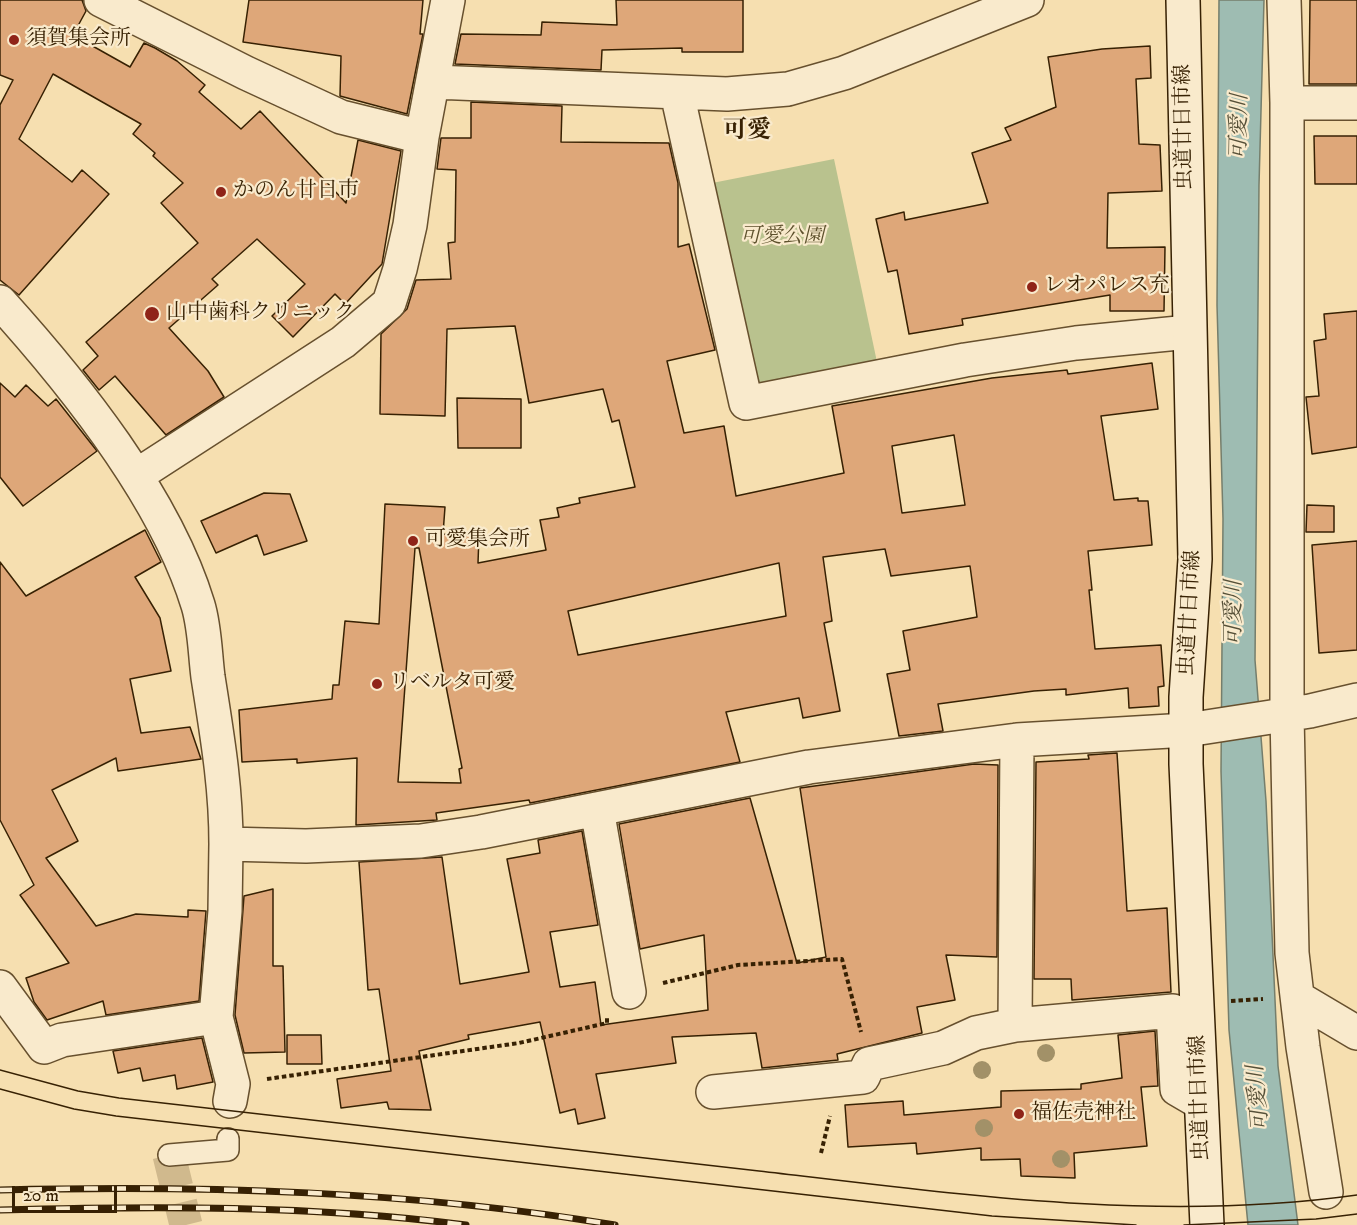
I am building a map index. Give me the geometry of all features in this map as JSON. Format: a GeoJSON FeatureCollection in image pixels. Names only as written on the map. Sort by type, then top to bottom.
{"type":"FeatureCollection","features":[{"type":"Feature","properties":{"kind":"street"},"geometry":{"type":"LineString","coordinates":[[101,0],[246,73],[341,117],[422,137]]}},
{"type":"Feature","properties":{"kind":"street"},"geometry":{"type":"LineString","coordinates":[[136,476],[343,342],[388,303],[400,269],[410,225],[422,137],[448,0]]}},
{"type":"Feature","properties":{"kind":"street"},"geometry":{"type":"LineString","coordinates":[[434,82],[727,94],[788,89],[844,74],[1027,0]]}},
{"type":"Feature","properties":{"kind":"street","name":"虫道廿日市線"},"geometry":{"type":"LineString","coordinates":[[1183,0],[1195,559],[1186,696],[1197,728],[1186,776],[1207,1225]]}},
{"type":"Feature","properties":{"kind":"street"},"geometry":{"type":"LineString","coordinates":[[1284,0],[1287,104],[1281,716],[1292,953],[1303,1047],[1326,1192]]}},
{"type":"Feature","properties":{"kind":"street"},"geometry":{"type":"LineString","coordinates":[[677,93],[746,404],[965,360],[1076,344],[1189,332]]}},
{"type":"Feature","properties":{"kind":"street"},"geometry":{"type":"LineString","coordinates":[[1287,104],[1357,103]]}},
{"type":"Feature","properties":{"kind":"street"},"geometry":{"type":"LineString","coordinates":[[0,302],[72,388],[136,476],[171,541],[198,606],[226,794],[225,911],[216,1017],[232,1093]]}},
{"type":"Feature","properties":{"kind":"street"},"geometry":{"type":"LineString","coordinates":[[226,844],[317,846],[421,842],[809,767],[1017,740],[1197,728],[1281,716],[1357,700]]}},
{"type":"Feature","properties":{"kind":"street"},"geometry":{"type":"LineString","coordinates":[[1015,1026],[1017,740]]}},
{"type":"Feature","properties":{"kind":"street"},"geometry":{"type":"LineString","coordinates":[[597,809],[629,992]]}},
{"type":"Feature","properties":{"kind":"street"},"geometry":{"type":"LineString","coordinates":[[0,987],[44,1047],[62,1040],[216,1017]]}},
{"type":"Feature","properties":{"kind":"street"},"geometry":{"type":"LineString","coordinates":[[1298,998],[1357,1033]]}},
{"type":"Feature","properties":{"kind":"street"},"geometry":{"type":"LineString","coordinates":[[713,1092],[862,1077],[869,1065],[943,1048],[976,1033],[1015,1026],[1173,1011],[1177,1089],[1201,1103]]}},
{"type":"Feature","properties":{"kind":"lane"},"geometry":{"type":"LineString","coordinates":[[169,1155],[228,1150],[228,1139]]}},
{"type":"Feature","properties":{"kind":"path"},"geometry":{"type":"LineString","coordinates":[[232,1093],[519,1043],[607,1023],[607,1000],[629,992],[738,965],[842,959],[869,1065]]}},
{"type":"Feature","properties":{"kind":"path"},"geometry":{"type":"LineString","coordinates":[[1230,1002],[1264,999]]}},
{"type":"Feature","properties":{"kind":"path"},"geometry":{"type":"LineString","coordinates":[[821,1153],[823,1144]]}},
{"type":"Feature","properties":{"kind":"green space","name":"可愛公園"},"geometry":{"type":"Polygon","coordinates":[[[834,159],[877,362],[748,388],[702,185],[834,159]]]}},
{"type":"Feature","properties":{"kind":"water","name":"可愛川"},"geometry":{"type":"Polygon","coordinates":[[[1219,0],[1264,0],[1259,185],[1255,660],[1266,801],[1278,1066],[1298,1225],[1248,1225],[1229,1030],[1221,771],[1223,519],[1217,305],[1219,0]]]}},
{"type":"Feature","properties":{"kind":"building"},"geometry":{"type":"Polygon","coordinates":[[[0,0],[82,0],[86,11],[73,35],[130,67],[144,43],[155,48],[177,61],[205,85],[199,92],[241,129],[260,111],[346,203],[358,140],[401,151],[382,264],[345,304],[335,294],[293,337],[272,316],[305,284],[257,239],[212,279],[218,285],[169,328],[208,371],[224,397],[166,435],[115,376],[99,390],[83,370],[98,356],[86,342],[198,243],[161,203],[183,183],[153,156],[155,153],[133,134],[141,124],[53,74],[19,139],[72,182],[82,170],[109,194],[19,295],[0,280],[0,105],[13,80],[0,75],[0,0]]]}},
{"type":"Feature","properties":{"kind":"building"},"geometry":{"type":"Polygon","coordinates":[[[249,0],[423,0],[420,34],[423,34],[407,114],[340,96],[341,56],[243,42],[249,0]]]}},
{"type":"Feature","properties":{"kind":"building"},"geometry":{"type":"Polygon","coordinates":[[[616,0],[743,0],[743,52],[682,52],[682,48],[602,50],[601,70],[455,64],[461,34],[541,35],[542,22],[617,25],[616,0]]]}},
{"type":"Feature","properties":{"kind":"building"},"geometry":{"type":"Polygon","coordinates":[[[1310,0],[1357,0],[1357,84],[1309,84],[1310,0]]]}},
{"type":"Feature","properties":{"kind":"building"},"geometry":{"type":"Polygon","coordinates":[[[1150,46],[1151,78],[1136,79],[1139,144],[1160,145],[1162,191],[1108,193],[1107,248],[1165,247],[1164,311],[1110,311],[1110,295],[962,319],[963,325],[909,334],[897,270],[888,272],[876,219],[904,212],[905,220],[988,203],[972,153],[1011,140],[1005,128],[1056,107],[1048,57],[1102,49],[1150,46]]]}},
{"type":"Feature","properties":{"kind":"building"},"geometry":{"type":"Polygon","coordinates":[[[471,102],[562,106],[561,142],[669,143],[678,183],[678,247],[689,244],[715,350],[667,361],[684,433],[724,426],[736,496],[844,473],[832,406],[992,378],[1067,370],[1068,374],[1152,363],[1158,409],[1101,416],[1114,500],[1138,498],[1138,501],[1148,501],[1152,545],[1088,551],[1095,649],[1161,645],[1164,686],[1158,687],[1159,706],[1129,708],[1128,688],[1066,695],[1066,689],[1034,691],[938,704],[943,731],[899,736],[887,674],[910,670],[903,631],[977,617],[970,566],[891,576],[885,549],[823,557],[832,621],[824,623],[840,711],[803,718],[799,698],[726,712],[740,762],[530,803],[529,800],[436,813],[437,820],[356,825],[357,758],[297,763],[297,759],[242,762],[239,710],[332,699],[333,685],[339,685],[345,621],[379,624],[385,504],[445,507],[443,534],[479,535],[478,563],[546,550],[540,520],[559,517],[557,508],[580,503],[579,498],[635,487],[619,420],[612,422],[603,389],[529,403],[515,326],[447,329],[445,416],[380,414],[381,334],[407,309],[416,280],[451,279],[448,243],[455,242],[456,170],[437,169],[441,138],[471,138],[471,102]],[[954,435],[892,446],[902,513],[965,505],[954,435]],[[415,548],[398,782],[461,783],[459,769],[462,768],[419,548],[415,548]],[[779,563],[568,611],[578,655],[786,616],[779,563]]]}},
{"type":"Feature","properties":{"kind":"building"},"geometry":{"type":"Polygon","coordinates":[[[1314,136],[1357,136],[1357,184],[1315,184],[1314,136]]]}},
{"type":"Feature","properties":{"kind":"building"},"geometry":{"type":"Polygon","coordinates":[[[1357,311],[1357,447],[1312,454],[1306,397],[1319,396],[1314,341],[1326,339],[1324,314],[1357,311]]]}},
{"type":"Feature","properties":{"kind":"building"},"geometry":{"type":"Polygon","coordinates":[[[0,383],[15,397],[26,385],[48,406],[56,399],[97,451],[23,506],[0,477],[0,383]]]}},
{"type":"Feature","properties":{"kind":"building"},"geometry":{"type":"Polygon","coordinates":[[[457,398],[521,399],[521,448],[458,448],[457,398]]]}},
{"type":"Feature","properties":{"kind":"building"},"geometry":{"type":"Polygon","coordinates":[[[264,493],[290,494],[307,541],[264,555],[257,535],[216,553],[201,521],[264,493]]]}},
{"type":"Feature","properties":{"kind":"building"},"geometry":{"type":"Polygon","coordinates":[[[1307,505],[1334,506],[1334,532],[1306,532],[1307,505]]]}},
{"type":"Feature","properties":{"kind":"building"},"geometry":{"type":"Polygon","coordinates":[[[145,530],[161,562],[135,577],[160,618],[171,671],[130,679],[141,733],[190,727],[201,759],[118,771],[116,758],[52,790],[78,841],[46,858],[96,926],[136,914],[188,917],[188,910],[206,911],[199,1001],[106,1015],[103,1001],[47,1020],[34,1002],[26,978],[69,963],[20,895],[34,885],[0,820],[0,562],[26,596],[145,530]]]}},
{"type":"Feature","properties":{"kind":"building"},"geometry":{"type":"Polygon","coordinates":[[[1357,541],[1357,650],[1319,653],[1312,545],[1357,541]]]}},
{"type":"Feature","properties":{"kind":"building"},"geometry":{"type":"Polygon","coordinates":[[[1117,753],[1127,911],[1167,908],[1171,992],[1072,1000],[1071,979],[1034,979],[1036,762],[1089,759],[1088,755],[1117,753]]]}},
{"type":"Feature","properties":{"kind":"building"},"geometry":{"type":"Polygon","coordinates":[[[974,764],[998,765],[997,957],[946,955],[955,1000],[917,1007],[922,1033],[837,1054],[838,1060],[762,1068],[756,1033],[672,1037],[676,1063],[596,1074],[605,1118],[578,1124],[575,1109],[560,1113],[540,1022],[468,1035],[469,1039],[419,1051],[431,1110],[389,1109],[387,1102],[341,1108],[337,1079],[391,1071],[379,989],[368,990],[359,862],[442,857],[460,984],[529,972],[507,859],[540,853],[538,840],[582,831],[598,925],[550,932],[560,987],[595,982],[601,1025],[708,1010],[704,935],[640,949],[619,824],[750,798],[797,963],[826,957],[800,788],[974,764]]]}},
{"type":"Feature","properties":{"kind":"building"},"geometry":{"type":"Polygon","coordinates":[[[273,889],[273,966],[283,966],[285,1052],[244,1053],[235,1015],[244,896],[273,889]]]}},
{"type":"Feature","properties":{"kind":"building"},"geometry":{"type":"Polygon","coordinates":[[[1155,1031],[1158,1086],[1141,1087],[1147,1146],[1074,1153],[1075,1178],[1021,1176],[1020,1159],[981,1160],[981,1148],[917,1154],[916,1143],[848,1147],[845,1105],[903,1101],[904,1115],[1001,1107],[1001,1091],[1081,1089],[1081,1084],[1122,1078],[1118,1035],[1155,1031]]]}},
{"type":"Feature","properties":{"kind":"building"},"geometry":{"type":"Polygon","coordinates":[[[287,1035],[321,1035],[322,1064],[287,1064],[287,1035]]]}},
{"type":"Feature","properties":{"kind":"building"},"geometry":{"type":"Polygon","coordinates":[[[202,1038],[213,1082],[177,1089],[175,1075],[143,1081],[140,1068],[118,1073],[113,1051],[202,1038]]]}},
{"type":"Feature","properties":{"kind":"tunnel"},"geometry":{"type":"LineString","coordinates":[[169,1155],[186,1225]]}},
{"type":"Feature","properties":{"kind":"tram line"},"geometry":{"type":"LineString","coordinates":[[0,1070],[78,1091],[119,1098],[983,1196],[1133,1206],[1207,1206],[1282,1203],[1357,1195]]}},
{"type":"Feature","properties":{"kind":"tram line"},"geometry":{"type":"LineString","coordinates":[[0,1089],[74,1109],[116,1116],[992,1216],[1136,1225]]}},
{"type":"Feature","properties":{"kind":"tram line"},"geometry":{"type":"LineString","coordinates":[[1184,1225],[1316,1219],[1357,1214]]}},
{"type":"Feature","properties":{"kind":"railway"},"geometry":{"type":"LineString","coordinates":[[0,1190],[154,1189],[308,1193],[462,1204],[615,1225]]}},
{"type":"Feature","properties":{"kind":"railway"},"geometry":{"type":"LineString","coordinates":[[0,1210],[233,1208],[408,1218],[466,1225]]}},
{"type":"Feature","properties":{"kind":"place","name":"須賀集会所"},"geometry":{"type":"Point","coordinates":[14,40]}},
{"type":"Feature","properties":{"kind":"place","name":"かのん廿日市"},"geometry":{"type":"Point","coordinates":[221,192]}},
{"type":"Feature","properties":{"kind":"place","name":"レオパレス充"},"geometry":{"type":"Point","coordinates":[1032,287]}},
{"type":"Feature","properties":{"kind":"place","name":"山中歯科クリニック"},"geometry":{"type":"Point","coordinates":[152,314]}},
{"type":"Feature","properties":{"kind":"place","name":"可愛集会所"},"geometry":{"type":"Point","coordinates":[413,541]}},
{"type":"Feature","properties":{"kind":"place","name":"リベルタ可愛"},"geometry":{"type":"Point","coordinates":[377,684]}},
{"type":"Feature","properties":{"kind":"place","name":"福佐売神社"},"geometry":{"type":"Point","coordinates":[1019,1114]}},
{"type":"Feature","properties":{"kind":"district","name":"可愛"},"geometry":{"type":"Point","coordinates":[747,132]}}]}
